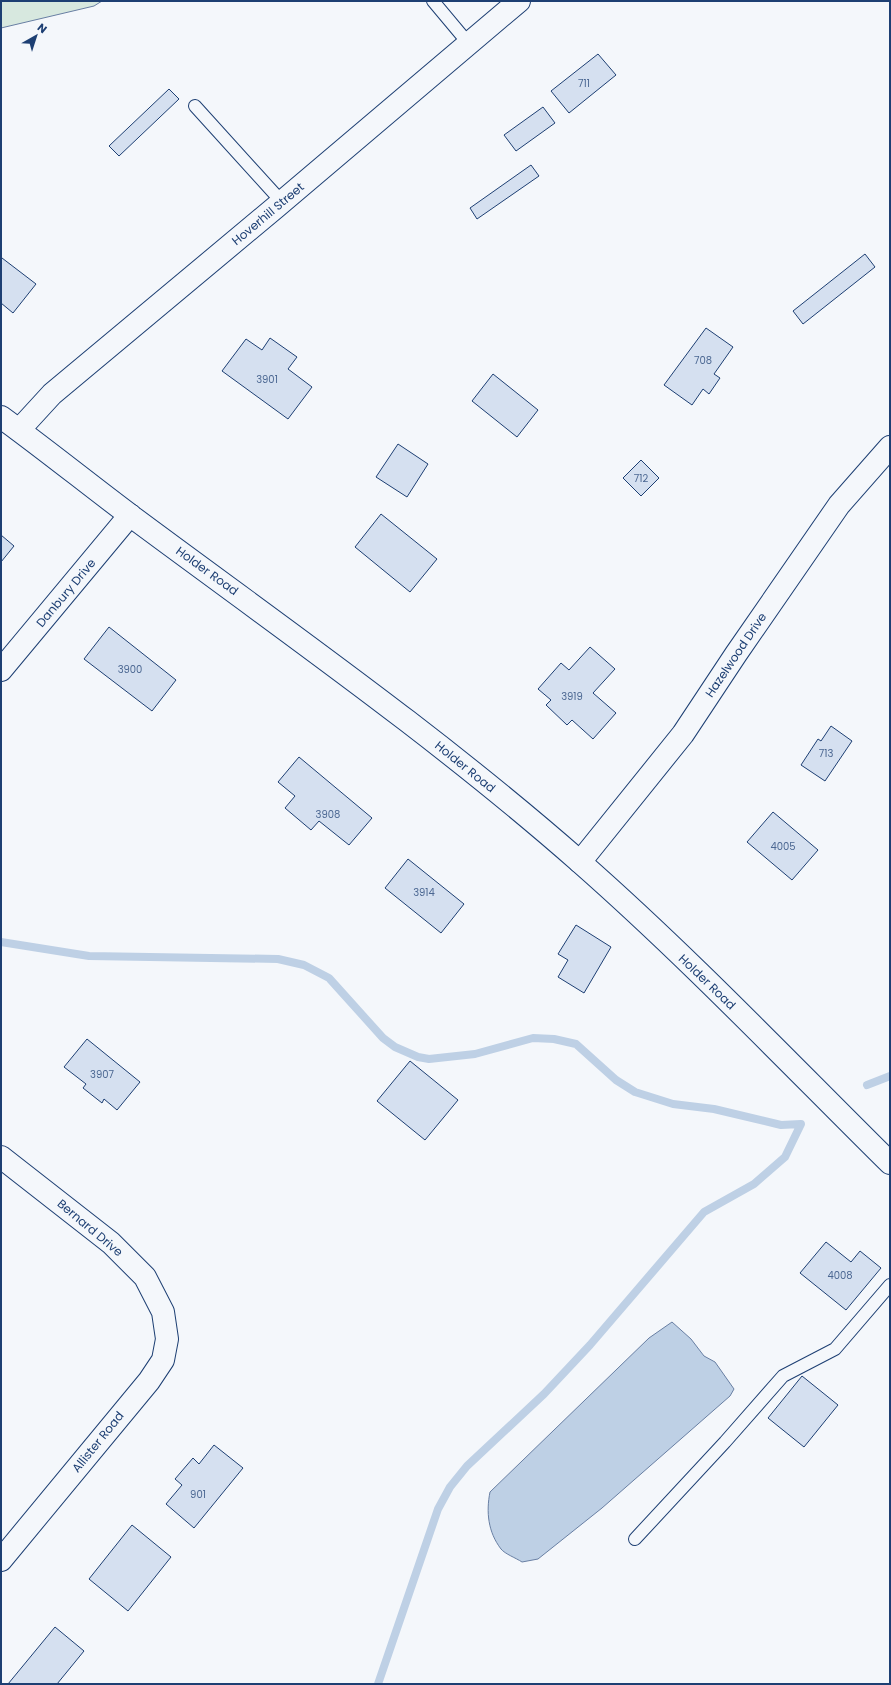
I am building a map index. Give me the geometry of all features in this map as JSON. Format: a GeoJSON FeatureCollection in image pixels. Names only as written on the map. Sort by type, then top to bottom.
{"type":"FeatureCollection","features":[{"type":"Feature","properties":{"kind":"street","name":"Hoverhill Street"},"geometry":{"type":"LineString","coordinates":[[19,430],[52,394],[519,1]]}},
{"type":"Feature","properties":{"kind":"street","name":"Holder Road"},"geometry":{"type":"LineString","coordinates":[[1,417],[130,515],[391,708],[486,783],[580,862],[662,937],[890,1163]]}},
{"type":"Feature","properties":{"kind":"street","name":"Hazelwood Drive"},"geometry":{"type":"LineString","coordinates":[[580,862],[683,734],[736,654],[839,505],[890,447]]}},
{"type":"Feature","properties":{"kind":"street","name":"Danbury Drive"},"geometry":{"type":"LineString","coordinates":[[1,670],[130,515]]}},
{"type":"Feature","properties":{"kind":"street","name":"Bernard Drive"},"geometry":{"type":"LineString","coordinates":[[1,1157],[111,1243],[146,1277],[163,1312]]}},
{"type":"Feature","properties":{"kind":"street","name":"Allister Road"},"geometry":{"type":"LineString","coordinates":[[1,1560],[149,1381],[163,1360],[167,1338],[163,1312]]}},
{"type":"Feature","properties":{"kind":"lane"},"geometry":{"type":"LineString","coordinates":[[433,1],[469,44]]}},
{"type":"Feature","properties":{"kind":"lane"},"geometry":{"type":"LineString","coordinates":[[195,106],[282,202]]}},
{"type":"Feature","properties":{"kind":"lane"},"geometry":{"type":"LineString","coordinates":[[635,1539],[725,1442],[783,1376],[835,1349],[890,1285]]}},
{"type":"Feature","properties":{"kind":"shaded area"},"geometry":{"type":"Polygon","coordinates":[[[1,1],[102,1],[94,6],[1,28],[1,1]]]}},
{"type":"Feature","properties":{"kind":"water"},"geometry":{"type":"Polygon","coordinates":[[[672,1322],[691,1339],[704,1356],[715,1362],[734,1389],[730,1396],[602,1508],[538,1559],[522,1562],[505,1553],[493,1536],[489,1522],[488,1507],[490,1492],[649,1338],[672,1322]]]}},
{"type":"Feature","properties":{"kind":"building"},"geometry":{"type":"Polygon","coordinates":[[[598,54],[616,75],[569,113],[551,91],[598,54]]]}},
{"type":"Feature","properties":{"kind":"building"},"geometry":{"type":"Polygon","coordinates":[[[169,89],[179,99],[119,156],[109,146],[169,89]]]}},
{"type":"Feature","properties":{"kind":"building"},"geometry":{"type":"Polygon","coordinates":[[[543,107],[555,123],[516,151],[504,135],[543,107]]]}},
{"type":"Feature","properties":{"kind":"building"},"geometry":{"type":"Polygon","coordinates":[[[531,165],[539,176],[477,219],[470,208],[531,165]]]}},
{"type":"Feature","properties":{"kind":"building"},"geometry":{"type":"Polygon","coordinates":[[[865,254],[875,267],[803,324],[793,311],[865,254]]]}},
{"type":"Feature","properties":{"kind":"building"},"geometry":{"type":"Polygon","coordinates":[[[2,258],[36,284],[13,313],[1,303],[2,258]]]}},
{"type":"Feature","properties":{"kind":"building"},"geometry":{"type":"Polygon","coordinates":[[[706,328],[733,347],[714,374],[720,378],[709,394],[703,389],[692,405],[664,385],[706,328]]]}},
{"type":"Feature","properties":{"kind":"building"},"geometry":{"type":"Polygon","coordinates":[[[270,338],[297,357],[288,369],[312,387],[288,419],[222,371],[246,339],[262,350],[270,338]]]}},
{"type":"Feature","properties":{"kind":"building"},"geometry":{"type":"Polygon","coordinates":[[[493,374],[538,410],[517,437],[472,401],[493,374]]]}},
{"type":"Feature","properties":{"kind":"building"},"geometry":{"type":"Polygon","coordinates":[[[398,444],[428,464],[407,497],[376,477],[398,444]]]}},
{"type":"Feature","properties":{"kind":"building"},"geometry":{"type":"Polygon","coordinates":[[[641,460],[659,478],[641,496],[623,478],[641,460]]]}},
{"type":"Feature","properties":{"kind":"building"},"geometry":{"type":"Polygon","coordinates":[[[381,514],[437,559],[410,592],[355,547],[381,514]]]}},
{"type":"Feature","properties":{"kind":"building"},"geometry":{"type":"Polygon","coordinates":[[[1,535],[14,546],[1,562],[1,535]]]}},
{"type":"Feature","properties":{"kind":"building"},"geometry":{"type":"Polygon","coordinates":[[[109,627],[176,680],[152,711],[84,659],[109,627]]]}},
{"type":"Feature","properties":{"kind":"building"},"geometry":{"type":"Polygon","coordinates":[[[590,647],[615,669],[593,693],[616,713],[593,739],[572,720],[567,725],[546,705],[551,700],[538,689],[561,663],[569,670],[590,647]]]}},
{"type":"Feature","properties":{"kind":"building"},"geometry":{"type":"Polygon","coordinates":[[[831,726],[852,741],[825,781],[801,765],[818,739],[821,741],[831,726]]]}},
{"type":"Feature","properties":{"kind":"building"},"geometry":{"type":"Polygon","coordinates":[[[299,757],[372,818],[349,845],[319,821],[311,830],[285,808],[295,796],[278,782],[299,757]]]}},
{"type":"Feature","properties":{"kind":"building"},"geometry":{"type":"Polygon","coordinates":[[[773,812],[818,850],[792,880],[747,842],[773,812]]]}},
{"type":"Feature","properties":{"kind":"building"},"geometry":{"type":"Polygon","coordinates":[[[408,859],[464,904],[441,933],[385,888],[408,859]]]}},
{"type":"Feature","properties":{"kind":"building"},"geometry":{"type":"Polygon","coordinates":[[[576,925],[611,947],[584,993],[558,977],[568,960],[558,954],[576,925]]]}},
{"type":"Feature","properties":{"kind":"building"},"geometry":{"type":"Polygon","coordinates":[[[87,1039],[140,1082],[117,1110],[104,1099],[102,1103],[83,1088],[86,1084],[64,1067],[87,1039]]]}},
{"type":"Feature","properties":{"kind":"building"},"geometry":{"type":"Polygon","coordinates":[[[410,1061],[458,1100],[425,1140],[377,1101],[410,1061]]]}},
{"type":"Feature","properties":{"kind":"building"},"geometry":{"type":"Polygon","coordinates":[[[826,1242],[851,1262],[860,1251],[881,1268],[846,1310],[800,1273],[826,1242]]]}},
{"type":"Feature","properties":{"kind":"building"},"geometry":{"type":"Polygon","coordinates":[[[802,1376],[838,1405],[804,1447],[768,1418],[802,1376]]]}},
{"type":"Feature","properties":{"kind":"building"},"geometry":{"type":"Polygon","coordinates":[[[214,1445],[243,1468],[194,1528],[166,1504],[182,1485],[175,1479],[193,1458],[199,1464],[214,1445]]]}},
{"type":"Feature","properties":{"kind":"building"},"geometry":{"type":"Polygon","coordinates":[[[132,1525],[171,1557],[128,1611],[89,1579],[132,1525]]]}},
{"type":"Feature","properties":{"kind":"building"},"geometry":{"type":"Polygon","coordinates":[[[55,1627],[84,1651],[57,1684],[8,1684],[55,1627]]]}},
{"type":"Feature","properties":{"kind":"waterway"},"geometry":{"type":"LineString","coordinates":[[1,942],[89,956],[278,959],[304,965],[329,978],[383,1038],[395,1047],[418,1057],[429,1059],[475,1054],[533,1038],[554,1039],[576,1044],[616,1080],[635,1092],[673,1104],[714,1109],[781,1125],[801,1124],[785,1157],[754,1184],[704,1212],[590,1345],[544,1394],[467,1466],[450,1487],[438,1509],[378,1684]]}},
{"type":"Feature","properties":{"kind":"waterway"},"geometry":{"type":"LineString","coordinates":[[867,1085],[890,1076]]}}]}
